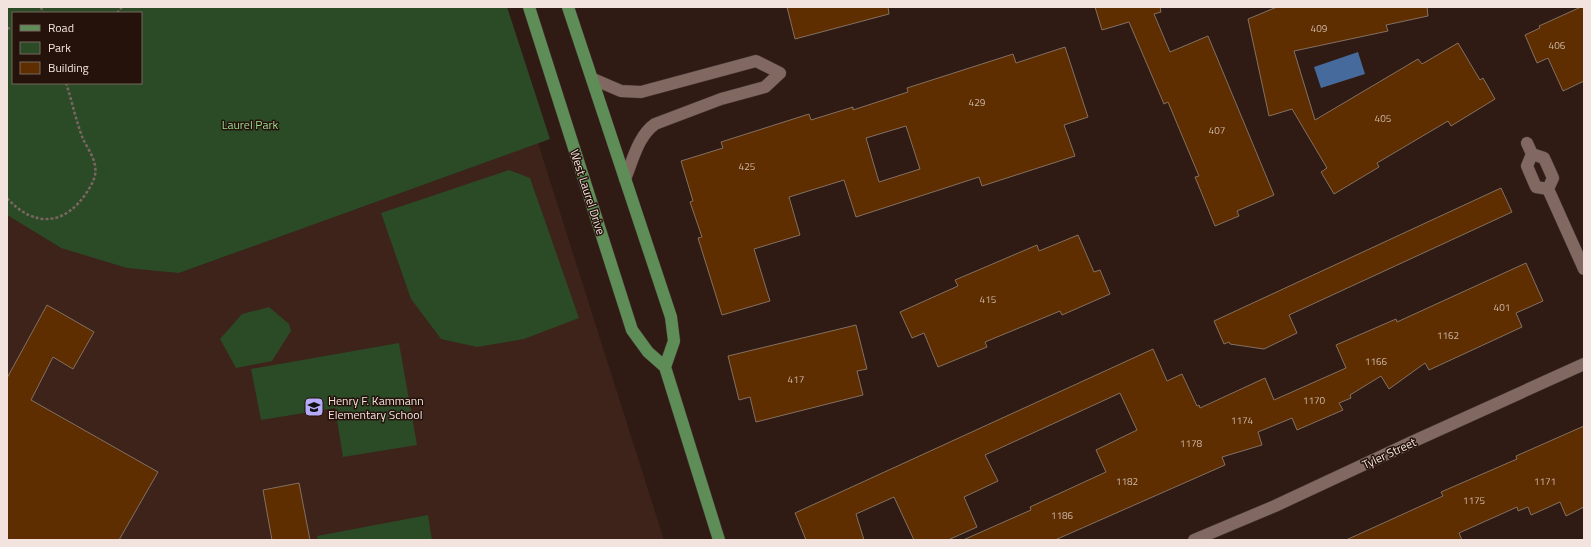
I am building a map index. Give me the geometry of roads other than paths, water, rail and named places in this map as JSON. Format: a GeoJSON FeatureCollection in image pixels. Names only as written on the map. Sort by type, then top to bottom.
{"type":"FeatureCollection","features":[{"type":"Feature","properties":{"kind":"main road","name":"West Laurel Drive"},"geometry":{"type":"LineString","coordinates":[[529,7],[632,330],[648,352],[665,367]]}},
{"type":"Feature","properties":{"kind":"main road"},"geometry":{"type":"LineString","coordinates":[[568,7],[672,317],[674,341],[665,367],[719,540]]}},
{"type":"Feature","properties":{"kind":"street"},"geometry":{"type":"LineString","coordinates":[[593,79],[621,91],[641,92],[756,61],[780,73],[765,87],[721,99],[655,124],[641,139],[625,179]]}},
{"type":"Feature","properties":{"kind":"street"},"geometry":{"type":"LineString","coordinates":[[1548,189],[1536,187],[1527,166],[1529,149],[1544,158],[1550,171],[1553,178],[1548,189],[1584,269]]}},
{"type":"Feature","properties":{"kind":"street","name":"Tyler Street"},"geometry":{"type":"LineString","coordinates":[[1194,540],[1275,506],[1584,364]]}},
{"type":"Feature","properties":{"kind":"water"},"geometry":{"type":"Polygon","coordinates":[[[1358,52],[1365,74],[1321,88],[1314,67],[1358,52]]]}},
{"type":"Feature","properties":{"kind":"place","name":"Henry F. Kammann Elementary School"},"geometry":{"type":"Point","coordinates":[314,407]}},
{"type":"Feature","properties":{"kind":"park label","name":"Laurel Park"},"geometry":{"type":"Point","coordinates":[250,124]}}]}
